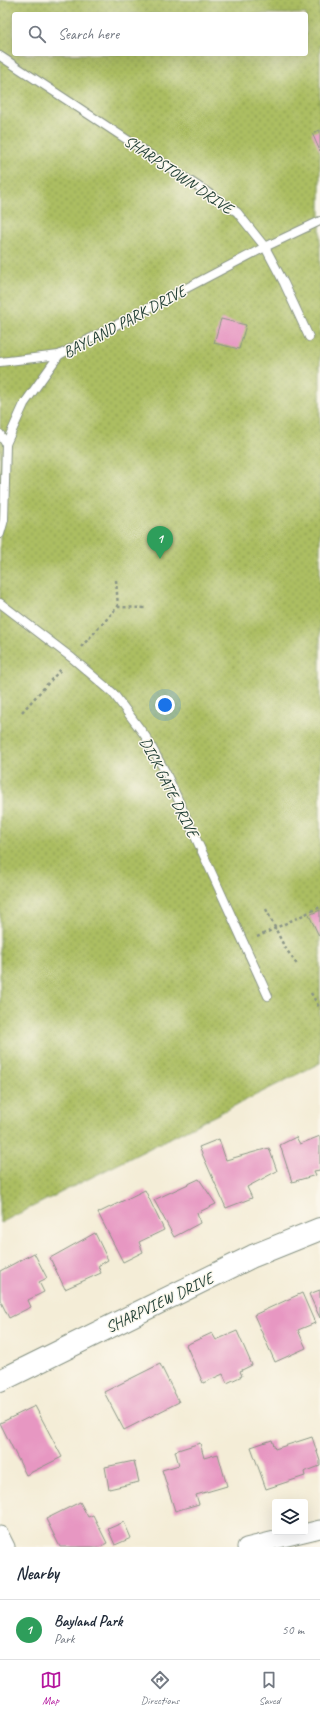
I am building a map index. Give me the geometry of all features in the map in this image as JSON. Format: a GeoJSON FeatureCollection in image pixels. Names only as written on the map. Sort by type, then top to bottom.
{"type":"FeatureCollection","features":[{"type":"Feature","properties":{"kind":"street","name":"SHARPVIEW DRIVE"},"geometry":{"type":"LineString","coordinates":[[0,1381],[253,1256],[320,1228]]}},
{"type":"Feature","properties":{"kind":"street"},"geometry":{"type":"LineString","coordinates":[[246,1547],[320,1529]]}},
{"type":"Feature","properties":{"kind":"street"},"geometry":{"type":"LineString","coordinates":[[0,1535],[6,1547]]}},
{"type":"Feature","properties":{"kind":"lane","name":"SHARPSTOWN DRIVE"},"geometry":{"type":"LineString","coordinates":[[0,56],[237,212],[265,247],[284,283],[309,337]]}},
{"type":"Feature","properties":{"kind":"lane","name":"BAYLAND PARK DRIVE"},"geometry":{"type":"LineString","coordinates":[[0,534],[4,520],[6,444],[24,404],[59,355],[265,247],[320,221]]}},
{"type":"Feature","properties":{"kind":"lane"},"geometry":{"type":"LineString","coordinates":[[0,362],[59,355]]}},
{"type":"Feature","properties":{"kind":"lane"},"geometry":{"type":"LineString","coordinates":[[0,434],[6,444]]}},
{"type":"Feature","properties":{"kind":"lane","name":"DICK GATE DRIVE"},"geometry":{"type":"LineString","coordinates":[[0,603],[72,658],[113,694],[146,738],[166,774],[268,996]]}},
{"type":"Feature","properties":{"kind":"path"},"geometry":{"type":"LineString","coordinates":[[80,648],[118,607],[116,580]]}},
{"type":"Feature","properties":{"kind":"path"},"geometry":{"type":"LineString","coordinates":[[118,607],[145,608]]}},
{"type":"Feature","properties":{"kind":"path"},"geometry":{"type":"LineString","coordinates":[[22,712],[63,667]]}},
{"type":"Feature","properties":{"kind":"path"},"geometry":{"type":"LineString","coordinates":[[255,938],[320,907]]}},
{"type":"Feature","properties":{"kind":"path"},"geometry":{"type":"LineString","coordinates":[[266,909],[284,946],[298,966]]}},
{"type":"Feature","properties":{"kind":"path"},"geometry":{"type":"LineString","coordinates":[[311,993],[320,1009]]}},
{"type":"Feature","properties":{"kind":"green space"},"geometry":{"type":"Polygon","coordinates":[[[0,0],[320,0],[320,1063],[0,1223],[0,0]]]}},
{"type":"Feature","properties":{"kind":"building"},"geometry":{"type":"Polygon","coordinates":[[[320,130],[320,151],[312,133],[320,130]]]}},
{"type":"Feature","properties":{"kind":"building"},"geometry":{"type":"Polygon","coordinates":[[[221,319],[246,325],[239,349],[214,343],[221,319]]]}},
{"type":"Feature","properties":{"kind":"building"},"geometry":{"type":"Polygon","coordinates":[[[320,910],[320,935],[319,936],[309,915],[320,910]]]}},
{"type":"Feature","properties":{"kind":"building"},"geometry":{"type":"Polygon","coordinates":[[[320,1136],[320,1170],[314,1171],[316,1175],[292,1182],[280,1145],[296,1137],[300,1144],[320,1136]]]}},
{"type":"Feature","properties":{"kind":"building"},"geometry":{"type":"Polygon","coordinates":[[[219,1139],[226,1160],[269,1148],[277,1171],[247,1187],[252,1198],[226,1208],[199,1147],[219,1139]]]}},
{"type":"Feature","properties":{"kind":"building"},"geometry":{"type":"Polygon","coordinates":[[[199,1179],[216,1204],[197,1213],[200,1223],[174,1237],[154,1200],[199,1179]]]}},
{"type":"Feature","properties":{"kind":"building"},"geometry":{"type":"Polygon","coordinates":[[[145,1190],[164,1230],[139,1242],[143,1252],[123,1262],[98,1213],[145,1190]]]}},
{"type":"Feature","properties":{"kind":"building"},"geometry":{"type":"Polygon","coordinates":[[[95,1233],[108,1260],[98,1266],[101,1273],[65,1289],[50,1258],[95,1233]]]}},
{"type":"Feature","properties":{"kind":"building"},"geometry":{"type":"Polygon","coordinates":[[[34,1253],[47,1278],[39,1282],[44,1292],[28,1300],[31,1307],[9,1318],[0,1300],[0,1271],[34,1253]]]}},
{"type":"Feature","properties":{"kind":"building"},"geometry":{"type":"Polygon","coordinates":[[[320,1290],[320,1318],[309,1294],[320,1290]]]}},
{"type":"Feature","properties":{"kind":"building"},"geometry":{"type":"Polygon","coordinates":[[[302,1293],[315,1323],[298,1330],[306,1348],[275,1362],[254,1315],[302,1293]]]}},
{"type":"Feature","properties":{"kind":"building"},"geometry":{"type":"Polygon","coordinates":[[[237,1331],[252,1365],[240,1371],[242,1376],[227,1383],[223,1374],[203,1383],[186,1345],[212,1333],[216,1340],[237,1331]]]}},
{"type":"Feature","properties":{"kind":"building"},"geometry":{"type":"Polygon","coordinates":[[[160,1364],[179,1402],[124,1430],[104,1392],[160,1364]]]}},
{"type":"Feature","properties":{"kind":"building"},"geometry":{"type":"Polygon","coordinates":[[[35,1406],[62,1457],[26,1475],[0,1423],[35,1406]]]}},
{"type":"Feature","properties":{"kind":"building"},"geometry":{"type":"Polygon","coordinates":[[[312,1437],[320,1461],[320,1466],[304,1472],[305,1476],[266,1489],[251,1447],[272,1440],[275,1449],[312,1437]]]}},
{"type":"Feature","properties":{"kind":"building"},"geometry":{"type":"Polygon","coordinates":[[[200,1443],[204,1458],[218,1454],[227,1486],[196,1495],[199,1504],[175,1511],[162,1470],[179,1465],[175,1451],[200,1443]]]}},
{"type":"Feature","properties":{"kind":"building"},"geometry":{"type":"Polygon","coordinates":[[[134,1461],[139,1482],[109,1489],[105,1467],[134,1461]]]}},
{"type":"Feature","properties":{"kind":"building"},"geometry":{"type":"Polygon","coordinates":[[[80,1502],[88,1517],[93,1515],[107,1543],[99,1547],[60,1547],[46,1519],[80,1502]]]}},
{"type":"Feature","properties":{"kind":"building"},"geometry":{"type":"Polygon","coordinates":[[[124,1522],[131,1538],[115,1545],[108,1529],[124,1522]]]}},
{"type":"Feature","properties":{"kind":"place","name":"Bayland Park"},"geometry":{"type":"Point","coordinates":[160,559]}}]}
